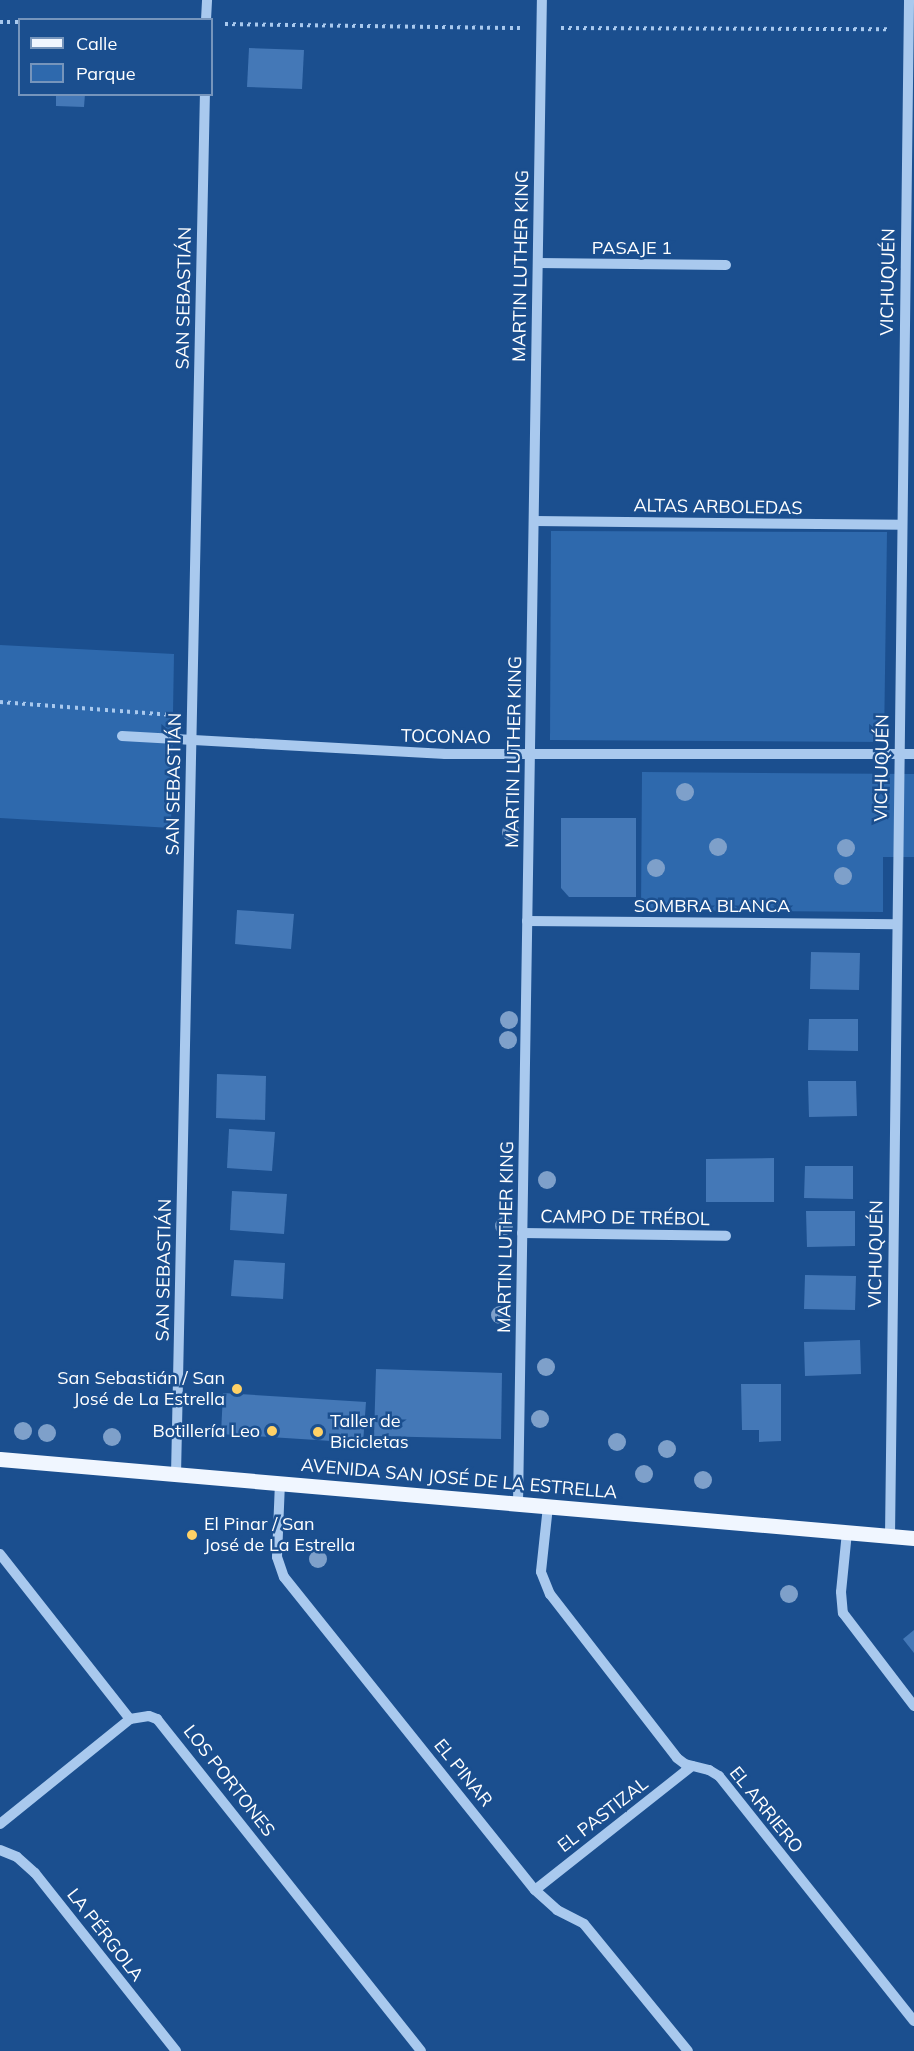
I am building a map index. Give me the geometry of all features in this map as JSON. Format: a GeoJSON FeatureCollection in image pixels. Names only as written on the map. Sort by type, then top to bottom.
{"type":"FeatureCollection","features":[{"type":"Feature","properties":{"kind":"main road","name":"AVENIDA SAN JOSÉ DE LA ESTRELLA"},"geometry":{"type":"LineString","coordinates":[[0,1459],[914,1538]]}},
{"type":"Feature","properties":{"kind":"street"},"geometry":{"type":"LineString","coordinates":[[206,18],[207,0]]}},
{"type":"Feature","properties":{"kind":"street","name":"MARTIN LUTHER KING"},"geometry":{"type":"LineString","coordinates":[[518,1504],[542,0]]}},
{"type":"Feature","properties":{"kind":"street","name":"VICHUQUÉN"},"geometry":{"type":"LineString","coordinates":[[890,1536],[909,0]]}},
{"type":"Feature","properties":{"kind":"street","name":"SAN SEBASTIÁN"},"geometry":{"type":"LineString","coordinates":[[176,1474],[205,96]]}},
{"type":"Feature","properties":{"kind":"street","name":"PASAJE 1"},"geometry":{"type":"LineString","coordinates":[[538,263],[726,265]]}},
{"type":"Feature","properties":{"kind":"street","name":"ALTAS ARBOLEDAS"},"geometry":{"type":"LineString","coordinates":[[534,521],[902,525]]}},
{"type":"Feature","properties":{"kind":"street","name":"TOCONAO"},"geometry":{"type":"LineString","coordinates":[[122,736],[360,751],[530,756],[914,754]]}},
{"type":"Feature","properties":{"kind":"street","name":"SOMBRA BLANCA"},"geometry":{"type":"LineString","coordinates":[[527,921],[897,924]]}},
{"type":"Feature","properties":{"kind":"street","name":"CAMPO DE TRÉBOL"},"geometry":{"type":"LineString","coordinates":[[522,1233],[726,1236]]}},
{"type":"Feature","properties":{"kind":"street","name":"EL PINAR"},"geometry":{"type":"LineString","coordinates":[[280,1482],[277,1557],[284,1577],[534,1890],[557,1910],[584,1924],[688,2051]]}},
{"type":"Feature","properties":{"kind":"street","name":"EL ARRIERO"},"geometry":{"type":"LineString","coordinates":[[548,1506],[541,1572],[545,1587],[673,1754],[680,1761],[709,1770],[719,1776],[914,2021]]}},
{"type":"Feature","properties":{"kind":"street"},"geometry":{"type":"LineString","coordinates":[[847,1532],[841,1592],[843,1613],[914,1706]]}},
{"type":"Feature","properties":{"kind":"street"},"geometry":{"type":"LineString","coordinates":[[0,1554],[130,1719],[0,1824]]}},
{"type":"Feature","properties":{"kind":"street","name":"LOS PORTONES"},"geometry":{"type":"LineString","coordinates":[[130,1719],[149,1716],[164,1724],[421,2051]]}},
{"type":"Feature","properties":{"kind":"street","name":"EL PASTIZAL"},"geometry":{"type":"LineString","coordinates":[[534,1890],[692,1766]]}},
{"type":"Feature","properties":{"kind":"street","name":"LA PÉRGOLA"},"geometry":{"type":"LineString","coordinates":[[0,1850],[17,1857],[35,1873],[176,2051]]}},
{"type":"Feature","properties":{"kind":"path"},"geometry":{"type":"LineString","coordinates":[[0,22],[18,22]]}},
{"type":"Feature","properties":{"kind":"path"},"geometry":{"type":"LineString","coordinates":[[0,702],[192,717]]}},
{"type":"Feature","properties":{"kind":"green space"},"geometry":{"type":"Polygon","coordinates":[[[551,531],[887,532],[884,742],[550,740],[551,531]]]}},
{"type":"Feature","properties":{"kind":"green space"},"geometry":{"type":"Polygon","coordinates":[[[0,645],[174,654],[171,828],[0,818],[0,645]]]}},
{"type":"Feature","properties":{"kind":"green space"},"geometry":{"type":"Polygon","coordinates":[[[642,772],[914,774],[914,857],[883,857],[883,912],[641,910],[642,772]]]}},
{"type":"Feature","properties":{"kind":"building"},"geometry":{"type":"Polygon","coordinates":[[[249,48],[304,50],[302,89],[247,87],[249,48]]]}},
{"type":"Feature","properties":{"kind":"building"},"geometry":{"type":"Polygon","coordinates":[[[56,96],[85,96],[84,107],[56,106],[56,96]]]}},
{"type":"Feature","properties":{"kind":"building"},"geometry":{"type":"Polygon","coordinates":[[[561,818],[636,818],[636,897],[569,897],[561,888],[561,818]]]}},
{"type":"Feature","properties":{"kind":"building"},"geometry":{"type":"Polygon","coordinates":[[[237,910],[294,914],[291,949],[235,944],[237,910]]]}},
{"type":"Feature","properties":{"kind":"building"},"geometry":{"type":"Polygon","coordinates":[[[811,952],[860,953],[859,990],[810,989],[811,952]]]}},
{"type":"Feature","properties":{"kind":"building"},"geometry":{"type":"Polygon","coordinates":[[[809,1019],[858,1019],[858,1051],[808,1050],[809,1019]]]}},
{"type":"Feature","properties":{"kind":"building"},"geometry":{"type":"Polygon","coordinates":[[[217,1074],[266,1076],[265,1120],[216,1118],[217,1074]]]}},
{"type":"Feature","properties":{"kind":"building"},"geometry":{"type":"Polygon","coordinates":[[[808,1081],[856,1081],[857,1116],[809,1117],[808,1081]]]}},
{"type":"Feature","properties":{"kind":"building"},"geometry":{"type":"Polygon","coordinates":[[[229,1129],[275,1132],[272,1171],[227,1168],[229,1129]]]}},
{"type":"Feature","properties":{"kind":"building"},"geometry":{"type":"Polygon","coordinates":[[[774,1158],[774,1202],[706,1202],[706,1159],[774,1158]]]}},
{"type":"Feature","properties":{"kind":"building"},"geometry":{"type":"Polygon","coordinates":[[[805,1166],[853,1166],[853,1199],[804,1198],[805,1166]]]}},
{"type":"Feature","properties":{"kind":"building"},"geometry":{"type":"Polygon","coordinates":[[[232,1191],[287,1194],[284,1234],[230,1230],[232,1191]]]}},
{"type":"Feature","properties":{"kind":"building"},"geometry":{"type":"Polygon","coordinates":[[[806,1211],[855,1211],[855,1246],[807,1247],[806,1211]]]}},
{"type":"Feature","properties":{"kind":"building"},"geometry":{"type":"Polygon","coordinates":[[[234,1260],[285,1263],[283,1299],[231,1296],[234,1260]]]}},
{"type":"Feature","properties":{"kind":"building"},"geometry":{"type":"Polygon","coordinates":[[[805,1275],[856,1276],[855,1310],[804,1309],[805,1275]]]}},
{"type":"Feature","properties":{"kind":"building"},"geometry":{"type":"Polygon","coordinates":[[[860,1340],[861,1374],[805,1376],[804,1342],[860,1340]]]}},
{"type":"Feature","properties":{"kind":"building"},"geometry":{"type":"Polygon","coordinates":[[[376,1369],[502,1373],[501,1439],[374,1436],[376,1369]]]}},
{"type":"Feature","properties":{"kind":"building"},"geometry":{"type":"Polygon","coordinates":[[[741,1384],[781,1384],[781,1441],[759,1442],[759,1430],[742,1430],[741,1384]]]}},
{"type":"Feature","properties":{"kind":"building"},"geometry":{"type":"Polygon","coordinates":[[[223,1393],[366,1402],[363,1443],[221,1434],[223,1393]]]}},
{"type":"Feature","properties":{"kind":"building"},"geometry":{"type":"Polygon","coordinates":[[[914,1630],[914,1653],[903,1639],[914,1630]]]}},
{"type":"Feature","properties":{"kind":"place","name":"San Sebastián / San José de La Estrella"},"geometry":{"type":"Point","coordinates":[237,1389]}},
{"type":"Feature","properties":{"kind":"place","name":"Botillería Leo"},"geometry":{"type":"Point","coordinates":[272,1431]}},
{"type":"Feature","properties":{"kind":"place","name":"Taller de Bicicletas"},"geometry":{"type":"Point","coordinates":[318,1432]}},
{"type":"Feature","properties":{"kind":"place","name":"El Pinar / San José de La Estrella"},"geometry":{"type":"Point","coordinates":[192,1535]}}]}
